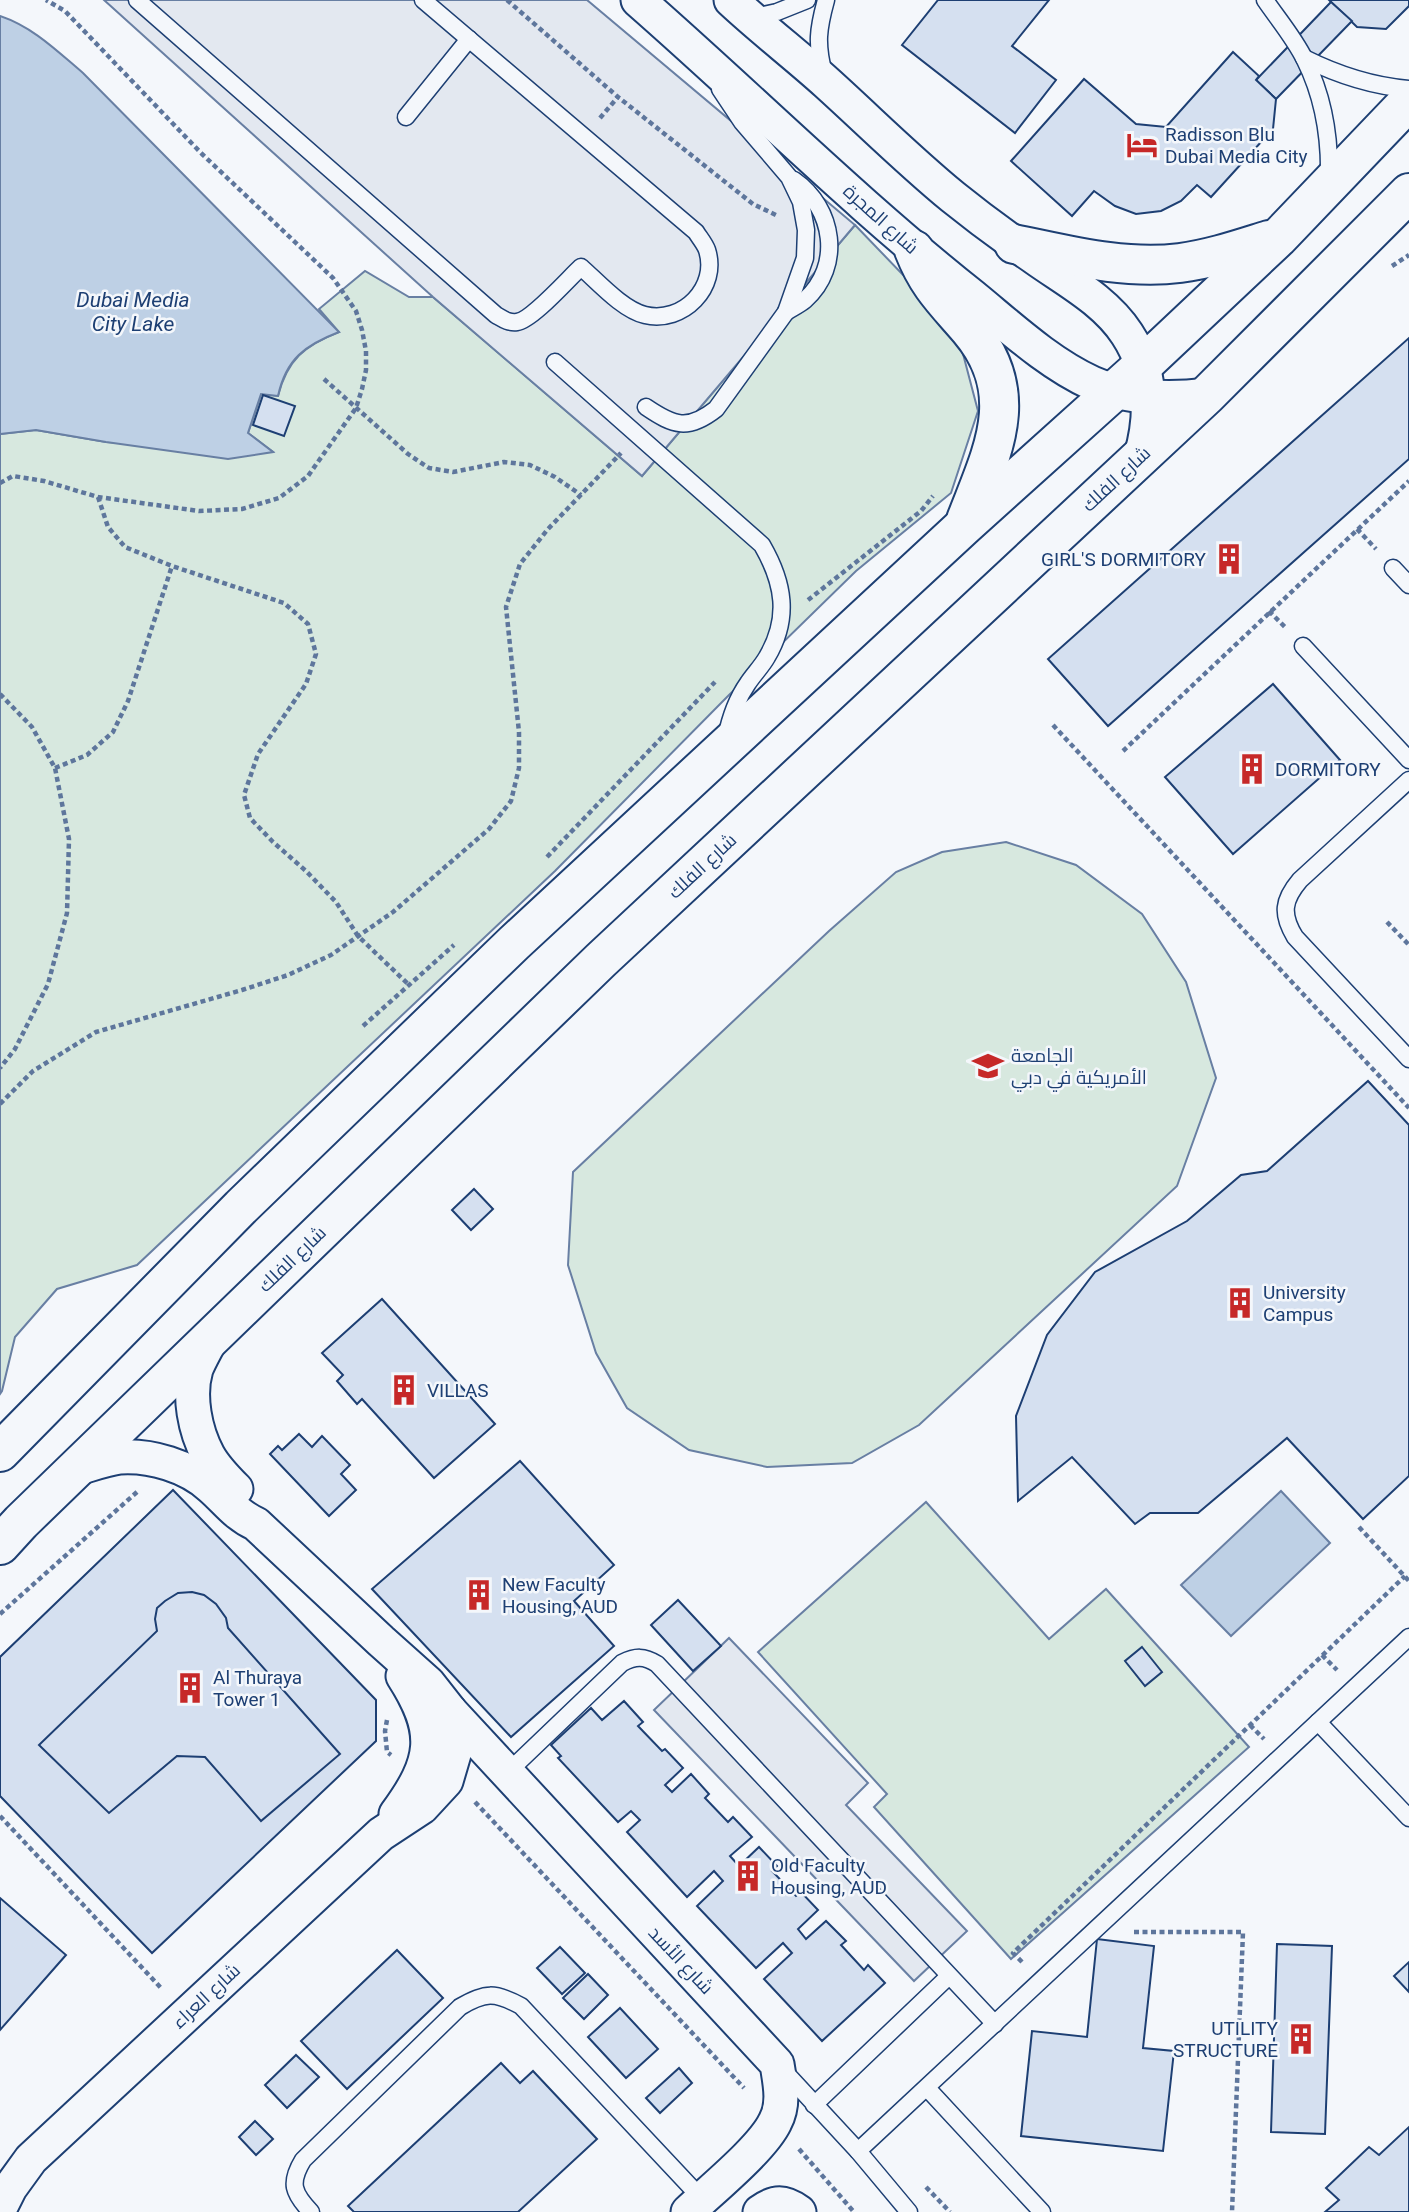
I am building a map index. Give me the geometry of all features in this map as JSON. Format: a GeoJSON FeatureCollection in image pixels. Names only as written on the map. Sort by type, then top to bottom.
{"type":"FeatureCollection","features":[{"type":"Feature","properties":{"kind":"street","name":"شارع المجرة"},"geometry":{"type":"LineString","coordinates":[[638,0],[914,250],[1059,365],[1095,384],[1135,385],[1168,399],[1207,395]]}},
{"type":"Feature","properties":{"kind":"street"},"geometry":{"type":"LineString","coordinates":[[741,9],[952,196],[1014,244],[1104,306],[1127,334],[1135,385],[1147,427],[1141,456]]}},
{"type":"Feature","properties":{"kind":"street"},"geometry":{"type":"LineString","coordinates":[[0,1452],[241,1207],[514,943],[964,526],[1135,385],[1409,102]]}},
{"type":"Feature","properties":{"kind":"street","name":"شارع الفلك"},"geometry":{"type":"LineString","coordinates":[[0,1545],[601,960],[1394,223],[1409,193]]}},
{"type":"Feature","properties":{"kind":"street"},"geometry":{"type":"LineString","coordinates":[[1014,244],[1083,258],[1129,264],[1154,264],[1202,260],[1278,237]]}},
{"type":"Feature","properties":{"kind":"street"},"geometry":{"type":"LineString","coordinates":[[914,250],[930,284],[982,346],[998,385],[1000,406],[996,436],[964,526]]}},
{"type":"Feature","properties":{"kind":"street"},"geometry":{"type":"LineString","coordinates":[[212,1338],[196,1370],[192,1401],[200,1440],[208,1457],[247,1504],[257,1524],[381,1641]]}},
{"type":"Feature","properties":{"kind":"street"},"geometry":{"type":"LineString","coordinates":[[78,1468],[118,1458],[146,1457],[184,1469],[198,1477],[211,1486],[243,1518],[257,1524]]}},
{"type":"Feature","properties":{"kind":"street","name":"شارع العراء"},"geometry":{"type":"LineString","coordinates":[[0,2208],[10,2188],[31,2160],[381,1834],[422,1807],[446,1781],[456,1747],[450,1712],[428,1683],[381,1641]]}},
{"type":"Feature","properties":{"kind":"street","name":"شارع العراء"},"geometry":{"type":"LineString","coordinates":[[381,1641],[418,1699],[428,1730],[427,1761],[413,1791],[381,1834]]}},
{"type":"Feature","properties":{"kind":"street","name":"شارع الأسد"},"geometry":{"type":"LineString","coordinates":[[450,1712],[777,2064]]}},
{"type":"Feature","properties":{"kind":"street"},"geometry":{"type":"LineString","coordinates":[[695,2206],[758,2146],[776,2122],[782,2092],[777,2064]]}},
{"type":"Feature","properties":{"kind":"street","name":"شارع العراء"},"geometry":{"type":"LineString","coordinates":[[0,2176],[31,2160]]}},
{"type":"Feature","properties":{"kind":"street"},"geometry":{"type":"LineString","coordinates":[[760,2212],[770,2204],[788,2204],[799,2212]]}},
{"type":"Feature","properties":{"kind":"lane"},"geometry":{"type":"LineString","coordinates":[[137,0],[507,322],[519,322],[530,316],[581,267],[626,306],[645,315],[667,316],[687,308],[702,292],[709,272],[707,250],[696,232],[424,0]]}},
{"type":"Feature","properties":{"kind":"lane"},"geometry":{"type":"LineString","coordinates":[[741,9],[777,12],[807,0]]}},
{"type":"Feature","properties":{"kind":"lane"},"geometry":{"type":"LineString","coordinates":[[826,0],[818,29],[819,56],[827,83]]}},
{"type":"Feature","properties":{"kind":"lane"},"geometry":{"type":"LineString","coordinates":[[1265,0],[1304,58],[1315,82],[1328,134],[1328,187]]}},
{"type":"Feature","properties":{"kind":"lane"},"geometry":{"type":"LineString","coordinates":[[406,117],[469,39]]}},
{"type":"Feature","properties":{"kind":"lane"},"geometry":{"type":"LineString","coordinates":[[1304,58],[1331,72],[1360,81],[1409,89]]}},
{"type":"Feature","properties":{"kind":"lane"},"geometry":{"type":"LineString","coordinates":[[646,407],[665,420],[683,425],[701,421],[716,410],[786,312],[805,258],[806,230],[801,202],[789,177],[742,122],[726,99],[708,61]]}},
{"type":"Feature","properties":{"kind":"lane"},"geometry":{"type":"LineString","coordinates":[[786,312],[805,300],[819,282],[828,261],[830,238],[826,219],[817,202],[805,188],[789,177]]}},
{"type":"Feature","properties":{"kind":"lane"},"geometry":{"type":"LineString","coordinates":[[555,362],[762,545],[775,567],[782,592],[782,617],[777,639],[746,685],[731,714],[723,748]]}},
{"type":"Feature","properties":{"kind":"lane"},"geometry":{"type":"LineString","coordinates":[[1393,568],[1409,585]]}},
{"type":"Feature","properties":{"kind":"lane"},"geometry":{"type":"LineString","coordinates":[[1303,646],[1409,761]]}},
{"type":"Feature","properties":{"kind":"lane"},"geometry":{"type":"LineString","coordinates":[[1409,780],[1300,880],[1290,892],[1285,907],[1287,923],[1296,937],[1409,1059]]}},
{"type":"Feature","properties":{"kind":"lane"},"geometry":{"type":"LineString","coordinates":[[858,2151],[1409,1637]]}},
{"type":"Feature","properties":{"kind":"lane"},"geometry":{"type":"LineString","coordinates":[[507,1773],[622,1663],[633,1657],[646,1657],[657,1664],[995,2024]]}},
{"type":"Feature","properties":{"kind":"lane"},"geometry":{"type":"LineString","coordinates":[[1318,1722],[1409,1818]]}},
{"type":"Feature","properties":{"kind":"lane"},"geometry":{"type":"LineString","coordinates":[[814,2105],[949,1976]]}},
{"type":"Feature","properties":{"kind":"lane"},"geometry":{"type":"LineString","coordinates":[[312,2212],[295,2190],[295,2174],[303,2160],[460,2007],[479,1996],[501,1995],[521,2006],[695,2206]]}},
{"type":"Feature","properties":{"kind":"lane","name":"شارع الأسد"},"geometry":{"type":"LineString","coordinates":[[777,2064],[858,2151],[909,2212]]}},
{"type":"Feature","properties":{"kind":"lane"},"geometry":{"type":"LineString","coordinates":[[927,2088],[1042,2212]]}},
{"type":"Feature","properties":{"kind":"path"},"geometry":{"type":"LineString","coordinates":[[0,483],[13,476],[44,481],[98,498],[199,511],[242,509],[279,498],[308,476],[356,408],[364,379],[366,351],[359,321],[346,294],[333,278],[202,154],[65,10],[46,0]]}},
{"type":"Feature","properties":{"kind":"path"},"geometry":{"type":"LineString","coordinates":[[507,0],[618,97],[753,204],[806,230]]}},
{"type":"Feature","properties":{"kind":"path"},"geometry":{"type":"LineString","coordinates":[[324,379],[408,454],[429,468],[453,472],[504,462],[530,465],[555,477],[581,496]]}},
{"type":"Feature","properties":{"kind":"path"},"geometry":{"type":"LineString","coordinates":[[0,1104],[33,1071],[96,1032],[288,975],[331,955],[393,912],[489,829],[511,800],[519,768],[519,732],[506,607],[520,564],[548,529],[624,451]]}},
{"type":"Feature","properties":{"kind":"path"},"geometry":{"type":"LineString","coordinates":[[1123,751],[1409,481]]}},
{"type":"Feature","properties":{"kind":"path"},"geometry":{"type":"LineString","coordinates":[[782,617],[804,603],[921,511],[935,493]]}},
{"type":"Feature","properties":{"kind":"path"},"geometry":{"type":"LineString","coordinates":[[98,498],[108,527],[125,547],[284,603],[308,624],[316,654],[306,684],[258,754],[244,795],[250,818],[336,902],[358,936],[409,985]]}},
{"type":"Feature","properties":{"kind":"path"},"geometry":{"type":"LineString","coordinates":[[55,768],[88,755],[113,732],[128,701],[173,566]]}},
{"type":"Feature","properties":{"kind":"path"},"geometry":{"type":"LineString","coordinates":[[544,861],[717,680]]}},
{"type":"Feature","properties":{"kind":"path"},"geometry":{"type":"LineString","coordinates":[[0,694],[32,727],[55,768],[69,839],[67,912],[48,984],[15,1049],[0,1068]]}},
{"type":"Feature","properties":{"kind":"path"},"geometry":{"type":"LineString","coordinates":[[1053,725],[1409,1108]]}},
{"type":"Feature","properties":{"kind":"path"},"geometry":{"type":"LineString","coordinates":[[1387,922],[1409,945]]}},
{"type":"Feature","properties":{"kind":"path"},"geometry":{"type":"LineString","coordinates":[[363,1026],[457,942]]}},
{"type":"Feature","properties":{"kind":"path"},"geometry":{"type":"LineString","coordinates":[[1041,1981],[1013,1953],[1407,1578],[1359,1527]]}},
{"type":"Feature","properties":{"kind":"path"},"geometry":{"type":"LineString","coordinates":[[0,1816],[186,2015]]}},
{"type":"Feature","properties":{"kind":"path"},"geometry":{"type":"LineString","coordinates":[[1094,1931],[1242,1933],[1232,2212]]}},
{"type":"Feature","properties":{"kind":"shaded area"},"geometry":{"type":"Polygon","coordinates":[[[104,0],[587,0],[855,225],[642,476],[433,297],[104,0]]]}},
{"type":"Feature","properties":{"kind":"shaded area"},"geometry":{"type":"Polygon","coordinates":[[[855,225],[957,331],[978,411],[951,493],[856,571],[555,871],[137,1265],[57,1289],[15,1337],[0,1394],[0,434],[36,430],[106,442],[272,451],[248,433],[261,394],[278,396],[292,363],[299,355],[316,342],[339,332],[319,309],[365,271],[409,297],[433,297],[642,476],[855,225]]]}},
{"type":"Feature","properties":{"kind":"shaded area"},"geometry":{"type":"Polygon","coordinates":[[[1006,842],[1076,865],[1142,914],[1186,982],[1216,1078],[1177,1186],[919,1425],[852,1463],[767,1467],[689,1450],[627,1408],[596,1353],[568,1265],[573,1172],[829,931],[896,872],[942,852],[1006,842]]]}},
{"type":"Feature","properties":{"kind":"shaded area"},"geometry":{"type":"Polygon","coordinates":[[[926,1502],[1049,1639],[1106,1589],[1249,1747],[1011,1959],[874,1807],[887,1794],[758,1652],[926,1502]]]}},
{"type":"Feature","properties":{"kind":"shaded area"},"geometry":{"type":"Polygon","coordinates":[[[729,1638],[868,1783],[846,1805],[967,1931],[914,1981],[654,1710],[729,1638]]]}},
{"type":"Feature","properties":{"kind":"water","name":"Dubai Media City Lake"},"geometry":{"type":"Polygon","coordinates":[[[0,16],[34,33],[83,73],[339,332],[316,342],[299,355],[286,372],[278,396],[261,394],[248,433],[273,452],[228,459],[36,430],[0,434],[0,16]]]}},
{"type":"Feature","properties":{"kind":"water"},"geometry":{"type":"Polygon","coordinates":[[[1281,1491],[1330,1543],[1231,1636],[1181,1585],[1281,1491]]]}},
{"type":"Feature","properties":{"kind":"building"},"geometry":{"type":"Polygon","coordinates":[[[938,0],[1049,0],[1012,46],[1056,80],[1015,133],[902,45],[938,0]]]}},
{"type":"Feature","properties":{"kind":"building"},"geometry":{"type":"Polygon","coordinates":[[[1329,0],[1409,0],[1409,6],[1386,29],[1357,27],[1329,0]]]}},
{"type":"Feature","properties":{"kind":"building"},"geometry":{"type":"Polygon","coordinates":[[[1331,2],[1352,21],[1276,99],[1256,80],[1331,2]]]}},
{"type":"Feature","properties":{"kind":"building","name":"Radisson Blu Dubai Media City"},"geometry":{"type":"Polygon","coordinates":[[[1233,52],[1259,76],[1256,80],[1276,99],[1273,129],[1211,197],[1197,185],[1181,201],[1161,211],[1136,214],[1115,206],[1094,191],[1072,216],[1011,161],[1084,79],[1136,124],[1166,127],[1233,52]]]}},
{"type":"Feature","properties":{"kind":"building","name":"GIRL'S DORMITORY"},"geometry":{"type":"Polygon","coordinates":[[[1409,338],[1409,459],[1108,726],[1048,659],[1409,338]]]}},
{"type":"Feature","properties":{"kind":"building"},"geometry":{"type":"Polygon","coordinates":[[[263,395],[295,406],[284,436],[253,425],[263,395]]]}},
{"type":"Feature","properties":{"kind":"building","name":"DORMITORY"},"geometry":{"type":"Polygon","coordinates":[[[1273,684],[1340,760],[1233,854],[1165,777],[1273,684]]]}},
{"type":"Feature","properties":{"kind":"building","name":"University Campus"},"geometry":{"type":"Polygon","coordinates":[[[1368,1081],[1409,1125],[1409,1476],[1363,1519],[1287,1438],[1198,1513],[1150,1513],[1135,1524],[1072,1457],[1018,1501],[1016,1416],[1047,1335],[1095,1272],[1187,1221],[1241,1175],[1267,1171],[1368,1081]]]}},
{"type":"Feature","properties":{"kind":"building"},"geometry":{"type":"Polygon","coordinates":[[[474,1189],[493,1209],[471,1230],[452,1210],[474,1189]]]}},
{"type":"Feature","properties":{"kind":"building","name":"VILLAS"},"geometry":{"type":"Polygon","coordinates":[[[382,1299],[495,1424],[434,1478],[362,1399],[357,1404],[337,1381],[343,1375],[322,1353],[382,1299]]]}},
{"type":"Feature","properties":{"kind":"building"},"geometry":{"type":"Polygon","coordinates":[[[299,1434],[312,1447],[322,1436],[350,1465],[341,1474],[356,1490],[329,1516],[270,1454],[278,1446],[282,1450],[299,1434]]]}},
{"type":"Feature","properties":{"kind":"building","name":"New Faculty Housing, AUD"},"geometry":{"type":"Polygon","coordinates":[[[520,1461],[614,1565],[574,1601],[614,1646],[511,1737],[372,1589],[520,1461]]]}},
{"type":"Feature","properties":{"kind":"building"},"geometry":{"type":"Polygon","coordinates":[[[173,1490],[376,1700],[376,1741],[152,1953],[0,1796],[0,1657],[173,1490]]]}},
{"type":"Feature","properties":{"kind":"building","name":"Al Thuraya Tower 1"},"geometry":{"type":"Polygon","coordinates":[[[178,1593],[204,1595],[216,1604],[226,1618],[228,1628],[340,1754],[261,1821],[205,1757],[177,1756],[109,1813],[39,1745],[157,1631],[157,1608],[178,1593]]]}},
{"type":"Feature","properties":{"kind":"building"},"geometry":{"type":"Polygon","coordinates":[[[678,1600],[721,1646],[693,1671],[651,1625],[678,1600]]]}},
{"type":"Feature","properties":{"kind":"building"},"geometry":{"type":"Polygon","coordinates":[[[1142,1647],[1162,1672],[1145,1686],[1125,1661],[1142,1647]]]}},
{"type":"Feature","properties":{"kind":"building","name":"Old Faculty Housing, AUD"},"geometry":{"type":"Polygon","coordinates":[[[624,1701],[643,1722],[638,1726],[683,1768],[665,1785],[672,1792],[691,1774],[709,1794],[705,1798],[728,1822],[733,1817],[752,1837],[730,1856],[739,1866],[759,1847],[777,1866],[772,1871],[796,1896],[801,1892],[818,1910],[798,1929],[806,1939],[826,1921],[846,1941],[841,1945],[864,1970],[868,1965],[885,1983],[822,2041],[764,1979],[792,1953],[783,1943],[756,1968],[697,1906],[723,1881],[714,1871],[687,1897],[627,1832],[640,1820],[631,1811],[618,1822],[558,1758],[561,1756],[551,1745],[591,1708],[602,1720],[624,1701]]]}},
{"type":"Feature","properties":{"kind":"building"},"geometry":{"type":"Polygon","coordinates":[[[0,1898],[66,1955],[0,2030],[0,1898]]]}},
{"type":"Feature","properties":{"kind":"building"},"geometry":{"type":"Polygon","coordinates":[[[1097,1939],[1154,1946],[1143,2048],[1174,2051],[1163,2151],[1021,2136],[1032,2031],[1087,2037],[1097,1939]]]}},
{"type":"Feature","properties":{"kind":"building","name":"UTILITY STRUCTURE"},"geometry":{"type":"Polygon","coordinates":[[[1277,1944],[1332,1946],[1325,2134],[1271,2132],[1277,1944]]]}},
{"type":"Feature","properties":{"kind":"building"},"geometry":{"type":"Polygon","coordinates":[[[560,1947],[585,1973],[562,1994],[537,1968],[560,1947]]]}},
{"type":"Feature","properties":{"kind":"building"},"geometry":{"type":"Polygon","coordinates":[[[397,1950],[443,1998],[347,2089],[301,2041],[397,1950]]]}},
{"type":"Feature","properties":{"kind":"building"},"geometry":{"type":"Polygon","coordinates":[[[1409,1962],[1409,1992],[1394,1976],[1409,1962]]]}},
{"type":"Feature","properties":{"kind":"building"},"geometry":{"type":"Polygon","coordinates":[[[588,1974],[608,1995],[584,2019],[563,1998],[588,1974]]]}},
{"type":"Feature","properties":{"kind":"building"},"geometry":{"type":"Polygon","coordinates":[[[620,2008],[658,2049],[626,2078],[588,2037],[620,2008]]]}},
{"type":"Feature","properties":{"kind":"building"},"geometry":{"type":"Polygon","coordinates":[[[296,2055],[319,2077],[287,2108],[265,2085],[296,2055]]]}},
{"type":"Feature","properties":{"kind":"building"},"geometry":{"type":"Polygon","coordinates":[[[501,2063],[520,2083],[533,2071],[597,2139],[518,2212],[354,2212],[348,2206],[501,2063]]]}},
{"type":"Feature","properties":{"kind":"building"},"geometry":{"type":"Polygon","coordinates":[[[679,2068],[692,2083],[660,2113],[646,2098],[679,2068]]]}},
{"type":"Feature","properties":{"kind":"building"},"geometry":{"type":"Polygon","coordinates":[[[255,2121],[273,2139],[256,2155],[239,2137],[255,2121]]]}},
{"type":"Feature","properties":{"kind":"building"},"geometry":{"type":"Polygon","coordinates":[[[1409,2127],[1409,2212],[1325,2212],[1339,2200],[1326,2188],[1369,2147],[1379,2155],[1409,2127]]]}},
{"type":"Feature","properties":{"kind":"place","name":"Radisson Blu Dubai Media City"},"geometry":{"type":"Point","coordinates":[1142,145]}},
{"type":"Feature","properties":{"kind":"place","name":"GIRL'S DORMITORY"},"geometry":{"type":"Point","coordinates":[1229,559]}},
{"type":"Feature","properties":{"kind":"place","name":"DORMITORY"},"geometry":{"type":"Point","coordinates":[1252,769]}},
{"type":"Feature","properties":{"kind":"place","name":"الجامعة الأمريكية في دبي"},"geometry":{"type":"Point","coordinates":[988,1066]}},
{"type":"Feature","properties":{"kind":"place","name":"University Campus"},"geometry":{"type":"Point","coordinates":[1240,1303]}},
{"type":"Feature","properties":{"kind":"place","name":"VILLAS"},"geometry":{"type":"Point","coordinates":[404,1390]}},
{"type":"Feature","properties":{"kind":"place","name":"New Faculty Housing, AUD"},"geometry":{"type":"Point","coordinates":[479,1595]}},
{"type":"Feature","properties":{"kind":"place","name":"Al Thuraya Tower 1"},"geometry":{"type":"Point","coordinates":[190,1688]}},
{"type":"Feature","properties":{"kind":"place","name":"Old Faculty Housing, AUD"},"geometry":{"type":"Point","coordinates":[748,1876]}},
{"type":"Feature","properties":{"kind":"place","name":"UTILITY STRUCTURE"},"geometry":{"type":"Point","coordinates":[1301,2039]}}]}
